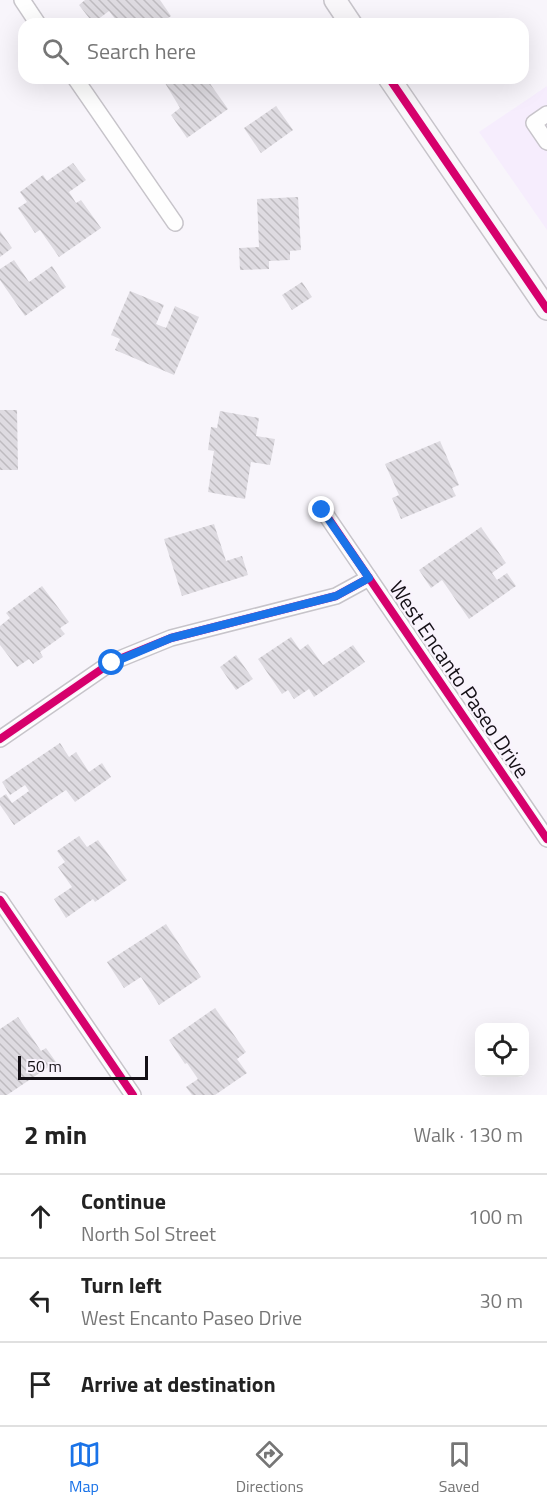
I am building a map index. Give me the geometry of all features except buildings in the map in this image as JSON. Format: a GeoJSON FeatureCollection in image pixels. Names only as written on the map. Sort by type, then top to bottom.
{"type":"FeatureCollection","features":[{"type":"Feature","properties":{"kind":"street"},"geometry":{"type":"LineString","coordinates":[[22,0],[34,18]]}},
{"type":"Feature","properties":{"kind":"street"},"geometry":{"type":"LineString","coordinates":[[335,0],[347,18]]}},
{"type":"Feature","properties":{"kind":"street"},"geometry":{"type":"LineString","coordinates":[[79,84],[175,223]]}},
{"type":"Feature","properties":{"kind":"street"},"geometry":{"type":"LineString","coordinates":[[392,84],[547,309]]}},
{"type":"Feature","properties":{"kind":"street"},"geometry":{"type":"LineString","coordinates":[[547,114],[534,123],[547,142]]}},
{"type":"Feature","properties":{"kind":"street","name":"West Encanto Paseo Drive"},"geometry":{"type":"LineString","coordinates":[[322,510],[547,839]]}},
{"type":"Feature","properties":{"kind":"street"},"geometry":{"type":"LineString","coordinates":[[0,739],[112,663],[171,638],[336,596],[369,578]]}},
{"type":"Feature","properties":{"kind":"street"},"geometry":{"type":"LineString","coordinates":[[0,900],[133,1095]]}},
{"type":"Feature","properties":{"kind":"shaded area"},"geometry":{"type":"Polygon","coordinates":[[[547,86],[547,230],[479,132],[547,86]]]}},
{"type":"Feature","properties":{"kind":"cycle path"},"geometry":{"type":"LineString","coordinates":[[393,84],[547,309]]}},
{"type":"Feature","properties":{"kind":"cycle path"},"geometry":{"type":"LineString","coordinates":[[322,509],[547,839]]}},
{"type":"Feature","properties":{"kind":"cycle path"},"geometry":{"type":"LineString","coordinates":[[0,739],[112,662],[171,638],[336,596],[369,578]]}},
{"type":"Feature","properties":{"kind":"cycle path"},"geometry":{"type":"LineString","coordinates":[[0,900],[133,1095]]}},
{"type":"Feature","properties":{"kind":"route"},"geometry":{"type":"LineString","coordinates":[[112,663],[171,638],[336,596],[369,578],[322,510]]}}]}
